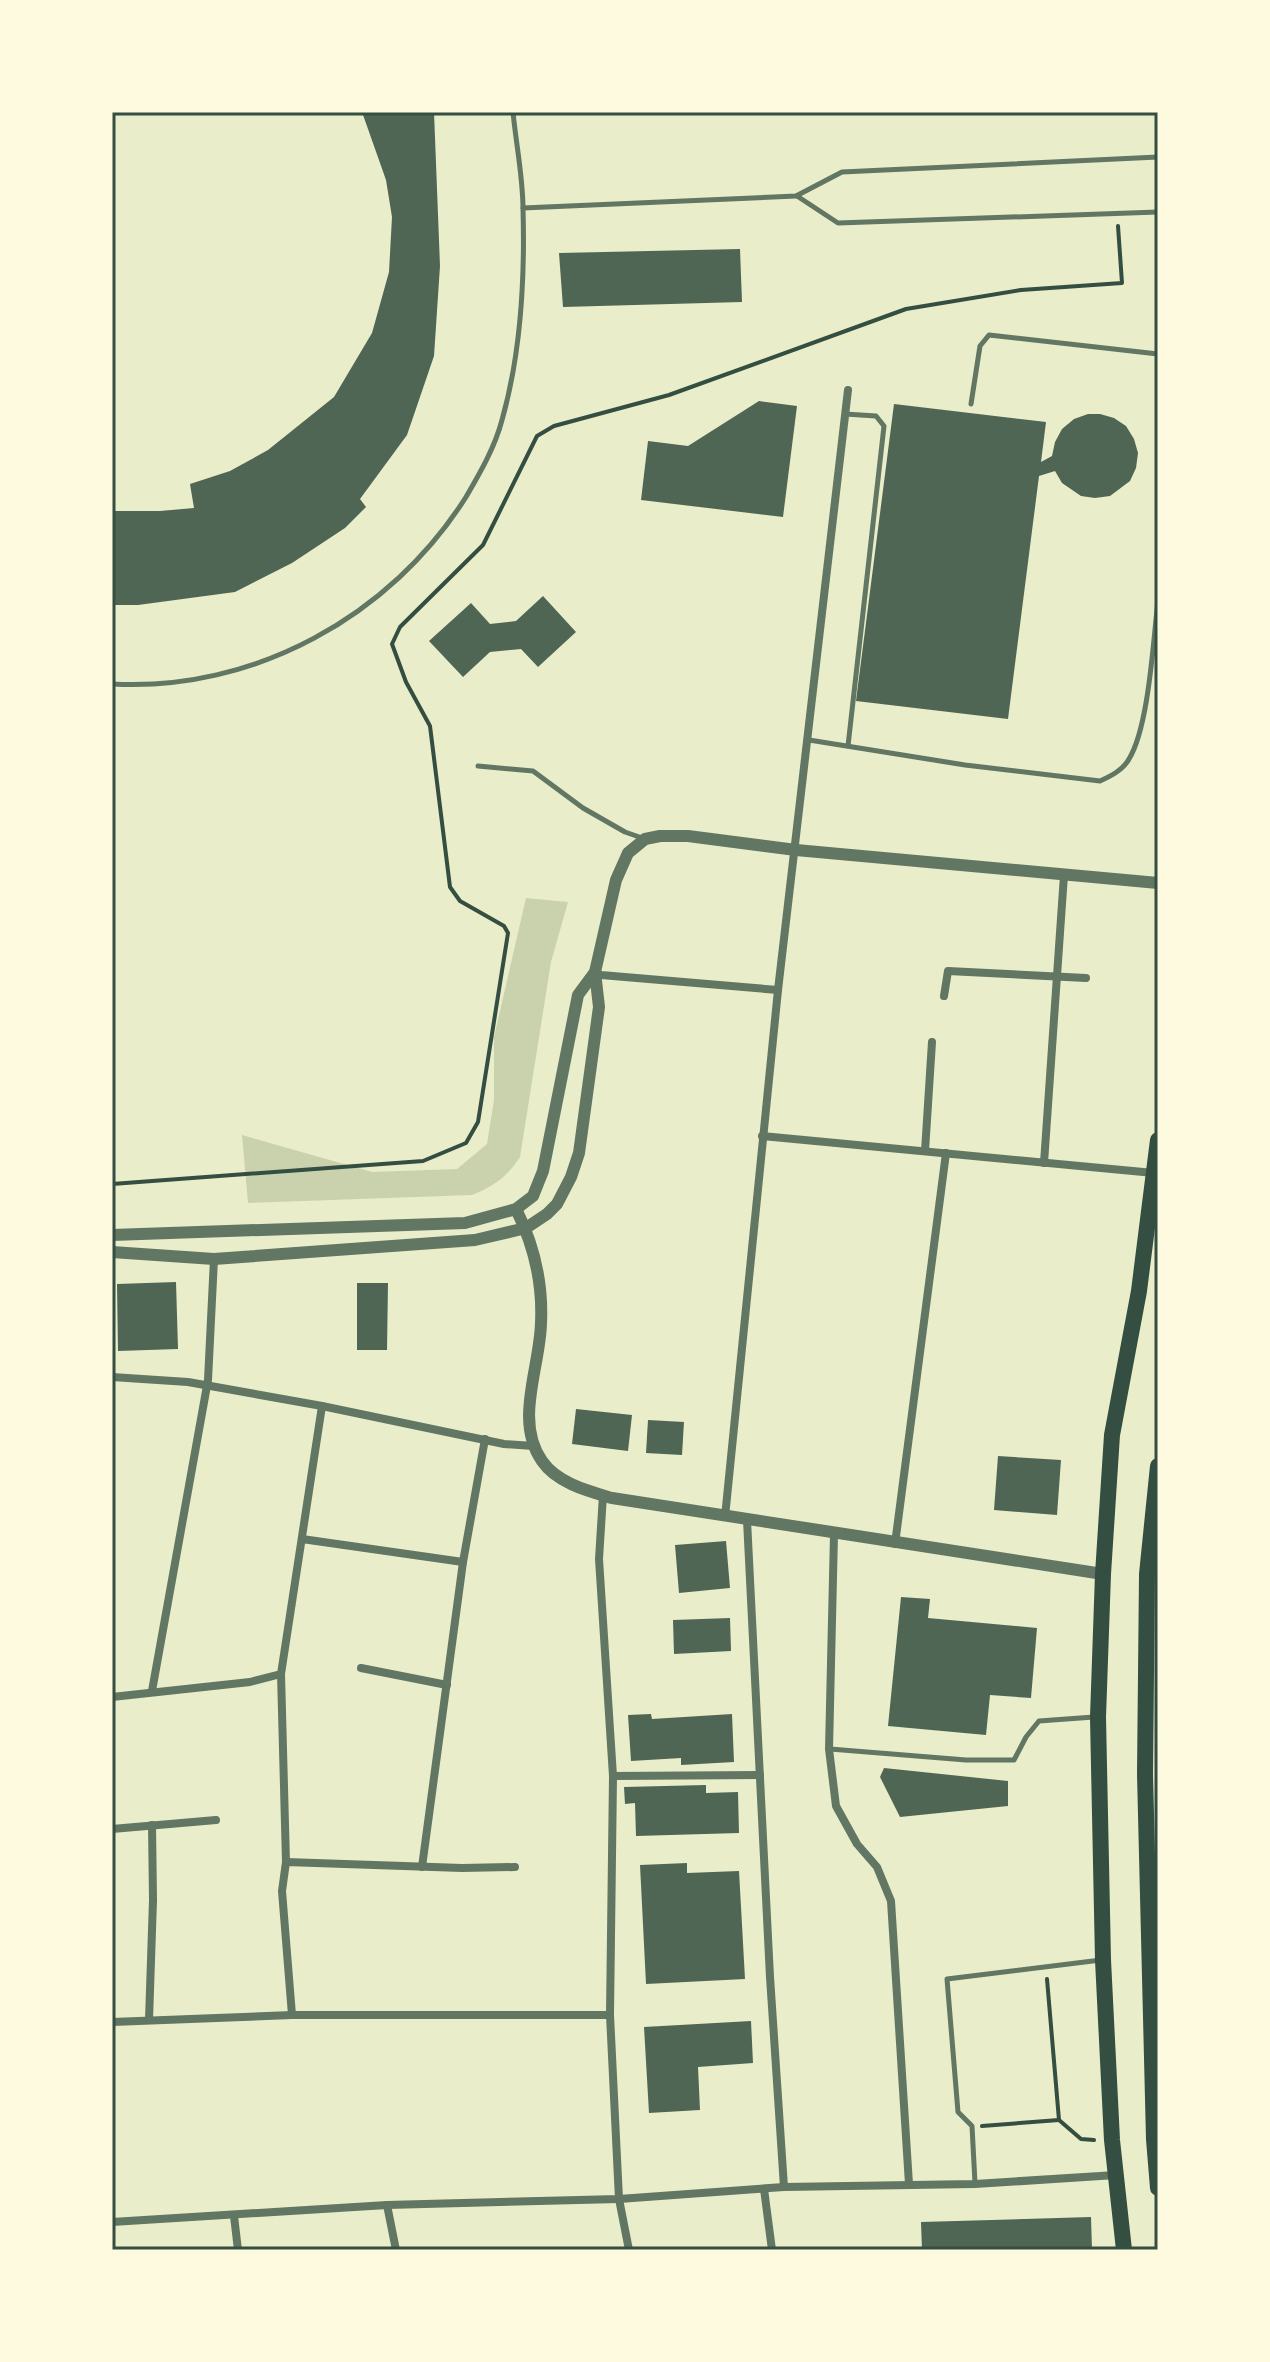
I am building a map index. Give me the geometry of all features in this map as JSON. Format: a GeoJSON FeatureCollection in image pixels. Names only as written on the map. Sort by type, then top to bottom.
{"type":"FeatureCollection","features":[{"type":"Feature","properties":{"kind":"main road"},"geometry":{"type":"LineString","coordinates":[[1124,2250],[1112,2140],[1103,1960],[1098,1717],[1112,1435],[1139,1291],[1158,1140]]}},
{"type":"Feature","properties":{"kind":"main road"},"geometry":{"type":"LineString","coordinates":[[1158,1466],[1155,1522],[1147,1574],[1152,1773],[1154,2139],[1158,2188]]}},
{"type":"Feature","properties":{"kind":"street"},"geometry":{"type":"LineString","coordinates":[[725,1517],[762,1136],[848,390]]}},
{"type":"Feature","properties":{"kind":"street"},"geometry":{"type":"LineString","coordinates":[[112,1252],[214,1259],[475,1240],[526,1228],[537,1222],[557,1204],[579,1153],[599,1007],[595,972],[616,880],[628,853],[645,839],[688,836],[796,850],[1158,883]]}},
{"type":"Feature","properties":{"kind":"street"},"geometry":{"type":"LineString","coordinates":[[1044,1163],[1064,875]]}},
{"type":"Feature","properties":{"kind":"street"},"geometry":{"type":"LineString","coordinates":[[944,996],[948,971],[1086,978]]}},
{"type":"Feature","properties":{"kind":"street"},"geometry":{"type":"LineString","coordinates":[[595,972],[778,990]]}},
{"type":"Feature","properties":{"kind":"street"},"geometry":{"type":"LineString","coordinates":[[112,1235],[451,1224],[516,1209],[533,1196],[543,1171],[578,995],[595,972]]}},
{"type":"Feature","properties":{"kind":"street"},"geometry":{"type":"LineString","coordinates":[[925,1151],[932,1042]]}},
{"type":"Feature","properties":{"kind":"street"},"geometry":{"type":"LineString","coordinates":[[762,1136],[1154,1173]]}},
{"type":"Feature","properties":{"kind":"street"},"geometry":{"type":"LineString","coordinates":[[895,1544],[946,1153]]}},
{"type":"Feature","properties":{"kind":"street"},"geometry":{"type":"LineString","coordinates":[[516,1209],[533,1246],[541,1290],[541,1325],[528,1430],[543,1463],[563,1480],[603,1495],[725,1517],[1103,1574]]}},
{"type":"Feature","properties":{"kind":"street"},"geometry":{"type":"LineString","coordinates":[[152,1691],[207,1385],[215,1232]]}},
{"type":"Feature","properties":{"kind":"street"},"geometry":{"type":"LineString","coordinates":[[112,1377],[207,1385],[504,1444],[534,1446]]}},
{"type":"Feature","properties":{"kind":"street"},"geometry":{"type":"LineString","coordinates":[[292,2015],[282,1891],[286,1862],[281,1674],[322,1406]]}},
{"type":"Feature","properties":{"kind":"street"},"geometry":{"type":"LineString","coordinates":[[422,1867],[463,1562],[485,1439]]}},
{"type":"Feature","properties":{"kind":"street"},"geometry":{"type":"LineString","coordinates":[[603,1495],[599,1559],[613,1776],[610,2015],[619,2199],[629,2250]]}},
{"type":"Feature","properties":{"kind":"street"},"geometry":{"type":"LineString","coordinates":[[747,1520],[784,2187]]}},
{"type":"Feature","properties":{"kind":"street"},"geometry":{"type":"LineString","coordinates":[[834,1534],[829,1749],[836,1806],[857,1844],[877,1867],[891,1901],[909,2184]]}},
{"type":"Feature","properties":{"kind":"street"},"geometry":{"type":"LineString","coordinates":[[302,1539],[463,1562]]}},
{"type":"Feature","properties":{"kind":"street"},"geometry":{"type":"LineString","coordinates":[[361,1668],[447,1685]]}},
{"type":"Feature","properties":{"kind":"street"},"geometry":{"type":"LineString","coordinates":[[112,1697],[250,1682],[281,1674]]}},
{"type":"Feature","properties":{"kind":"street"},"geometry":{"type":"LineString","coordinates":[[613,1776],[760,1775]]}},
{"type":"Feature","properties":{"kind":"street"},"geometry":{"type":"LineString","coordinates":[[112,1829],[216,1820]]}},
{"type":"Feature","properties":{"kind":"street"},"geometry":{"type":"LineString","coordinates":[[149,2020],[152,1825]]}},
{"type":"Feature","properties":{"kind":"street"},"geometry":{"type":"LineString","coordinates":[[286,1862],[515,1867]]}},
{"type":"Feature","properties":{"kind":"street"},"geometry":{"type":"LineString","coordinates":[[112,2022],[292,2015],[610,2015]]}},
{"type":"Feature","properties":{"kind":"street"},"geometry":{"type":"LineString","coordinates":[[112,2222],[387,2205],[619,2199],[784,2187],[975,2184],[1116,2175]]}},
{"type":"Feature","properties":{"kind":"street"},"geometry":{"type":"LineString","coordinates":[[764,2189],[772,2250]]}},
{"type":"Feature","properties":{"kind":"street"},"geometry":{"type":"LineString","coordinates":[[387,2205],[396,2250]]}},
{"type":"Feature","properties":{"kind":"street"},"geometry":{"type":"LineString","coordinates":[[234,2216],[238,2250]]}},
{"type":"Feature","properties":{"kind":"lane"},"geometry":{"type":"LineString","coordinates":[[112,684],[155,684],[199,679],[244,668],[295,649],[366,606],[396,581],[435,540],[472,486],[501,423],[513,376],[520,319],[523,208],[513,112]]}},
{"type":"Feature","properties":{"kind":"lane"},"geometry":{"type":"LineString","coordinates":[[523,208],[796,196],[842,172],[1158,157]]}},
{"type":"Feature","properties":{"kind":"lane"},"geometry":{"type":"LineString","coordinates":[[796,196],[838,223],[1158,212]]}},
{"type":"Feature","properties":{"kind":"lane"},"geometry":{"type":"LineString","coordinates":[[971,404],[980,346],[989,335],[1158,354]]}},
{"type":"Feature","properties":{"kind":"lane"},"geometry":{"type":"LineString","coordinates":[[845,414],[876,416],[884,426],[848,746]]}},
{"type":"Feature","properties":{"kind":"lane"},"geometry":{"type":"LineString","coordinates":[[809,740],[965,765],[1100,781],[1114,775],[1129,760],[1141,729],[1158,601]]}},
{"type":"Feature","properties":{"kind":"lane"},"geometry":{"type":"LineString","coordinates":[[478,766],[533,771],[583,808],[625,832],[645,839]]}},
{"type":"Feature","properties":{"kind":"lane"},"geometry":{"type":"LineString","coordinates":[[829,1749],[966,1760],[1014,1760],[1039,1721],[1098,1717]]}},
{"type":"Feature","properties":{"kind":"lane"},"geometry":{"type":"LineString","coordinates":[[975,2184],[972,2126],[958,2112],[947,1979],[1103,1960]]}},
{"type":"Feature","properties":{"kind":"path"},"geometry":{"type":"LineString","coordinates":[[112,1184],[423,1161],[466,1143],[478,1122],[508,933],[504,926],[460,901],[450,887],[430,726],[406,682],[392,644],[400,627],[483,545],[537,436],[554,426],[669,395],[906,309],[1021,290],[1122,283],[1117,214]]}},
{"type":"Feature","properties":{"kind":"path"},"geometry":{"type":"LineString","coordinates":[[1045,1966],[1059,2120],[1081,2139],[1112,2140]]}},
{"type":"Feature","properties":{"kind":"path"},"geometry":{"type":"LineString","coordinates":[[972,2126],[1059,2120]]}},
{"type":"Feature","properties":{"kind":"green space"},"geometry":{"type":"Polygon","coordinates":[[[526,898],[568,902],[551,962],[520,1157],[510,1170],[472,1195],[248,1203],[242,1135],[372,1172],[457,1169],[487,1144],[494,1100],[494,1037],[526,898]]]}},
{"type":"Feature","properties":{"kind":"building"},"geometry":{"type":"Polygon","coordinates":[[[362,112],[434,112],[440,266],[434,356],[407,435],[360,499],[366,507],[345,528],[292,563],[235,592],[138,605],[112,605],[112,511],[194,508],[190,484],[230,471],[268,450],[334,397],[372,333],[389,272],[392,217],[386,180],[362,112]]]}},
{"type":"Feature","properties":{"kind":"building"},"geometry":{"type":"Polygon","coordinates":[[[740,249],[742,302],[563,307],[559,253],[740,249]]]}},
{"type":"Feature","properties":{"kind":"building"},"geometry":{"type":"Polygon","coordinates":[[[759,401],[797,406],[783,517],[641,500],[648,441],[688,446],[759,401]]]}},
{"type":"Feature","properties":{"kind":"building"},"geometry":{"type":"Polygon","coordinates":[[[894,404],[1046,422],[1041,462],[1052,456],[1062,429],[1074,419],[1088,414],[1114,418],[1126,426],[1134,439],[1138,453],[1136,468],[1130,481],[1110,496],[1081,496],[1062,483],[1055,471],[1039,476],[1008,719],[856,701],[894,404]]]}},
{"type":"Feature","properties":{"kind":"building"},"geometry":{"type":"Polygon","coordinates":[[[543,596],[576,632],[538,667],[521,649],[490,652],[463,677],[429,641],[471,603],[490,624],[516,621],[543,596]]]}},
{"type":"Feature","properties":{"kind":"building"},"geometry":{"type":"Polygon","coordinates":[[[176,1282],[178,1349],[118,1351],[117,1284],[176,1282]]]}},
{"type":"Feature","properties":{"kind":"building"},"geometry":{"type":"Polygon","coordinates":[[[357,1283],[388,1283],[387,1350],[357,1350],[357,1283]]]}},
{"type":"Feature","properties":{"kind":"building"},"geometry":{"type":"Polygon","coordinates":[[[576,1409],[632,1415],[628,1451],[572,1444],[576,1409]]]}},
{"type":"Feature","properties":{"kind":"building"},"geometry":{"type":"Polygon","coordinates":[[[648,1420],[684,1422],[682,1455],[646,1453],[648,1420]]]}},
{"type":"Feature","properties":{"kind":"building"},"geometry":{"type":"Polygon","coordinates":[[[998,1456],[1061,1460],[1057,1515],[994,1510],[998,1456]]]}},
{"type":"Feature","properties":{"kind":"building"},"geometry":{"type":"Polygon","coordinates":[[[726,1541],[730,1588],[679,1593],[675,1545],[726,1541]]]}},
{"type":"Feature","properties":{"kind":"building"},"geometry":{"type":"Polygon","coordinates":[[[901,1597],[930,1599],[928,1618],[1037,1628],[1031,1698],[990,1695],[986,1735],[888,1726],[901,1597]]]}},
{"type":"Feature","properties":{"kind":"building"},"geometry":{"type":"Polygon","coordinates":[[[730,1618],[731,1651],[674,1654],[673,1620],[730,1618]]]}},
{"type":"Feature","properties":{"kind":"building"},"geometry":{"type":"Polygon","coordinates":[[[651,1714],[652,1719],[732,1714],[734,1762],[681,1765],[681,1758],[631,1761],[628,1715],[651,1714]]]}},
{"type":"Feature","properties":{"kind":"building"},"geometry":{"type":"Polygon","coordinates":[[[884,1768],[1008,1781],[1008,1806],[900,1817],[880,1777],[884,1768]]]}},
{"type":"Feature","properties":{"kind":"building"},"geometry":{"type":"Polygon","coordinates":[[[706,1785],[706,1793],[738,1792],[739,1833],[636,1836],[635,1803],[625,1804],[624,1787],[706,1785]]]}},
{"type":"Feature","properties":{"kind":"building"},"geometry":{"type":"Polygon","coordinates":[[[687,1863],[687,1873],[739,1871],[745,1979],[646,1984],[640,1865],[687,1863]]]}},
{"type":"Feature","properties":{"kind":"building"},"geometry":{"type":"Polygon","coordinates":[[[751,2021],[753,2063],[698,2067],[700,2110],[649,2113],[644,2027],[751,2021]]]}},
{"type":"Feature","properties":{"kind":"building"},"geometry":{"type":"Polygon","coordinates":[[[1091,2217],[1092,2250],[922,2250],[921,2222],[1091,2217]]]}}]}
